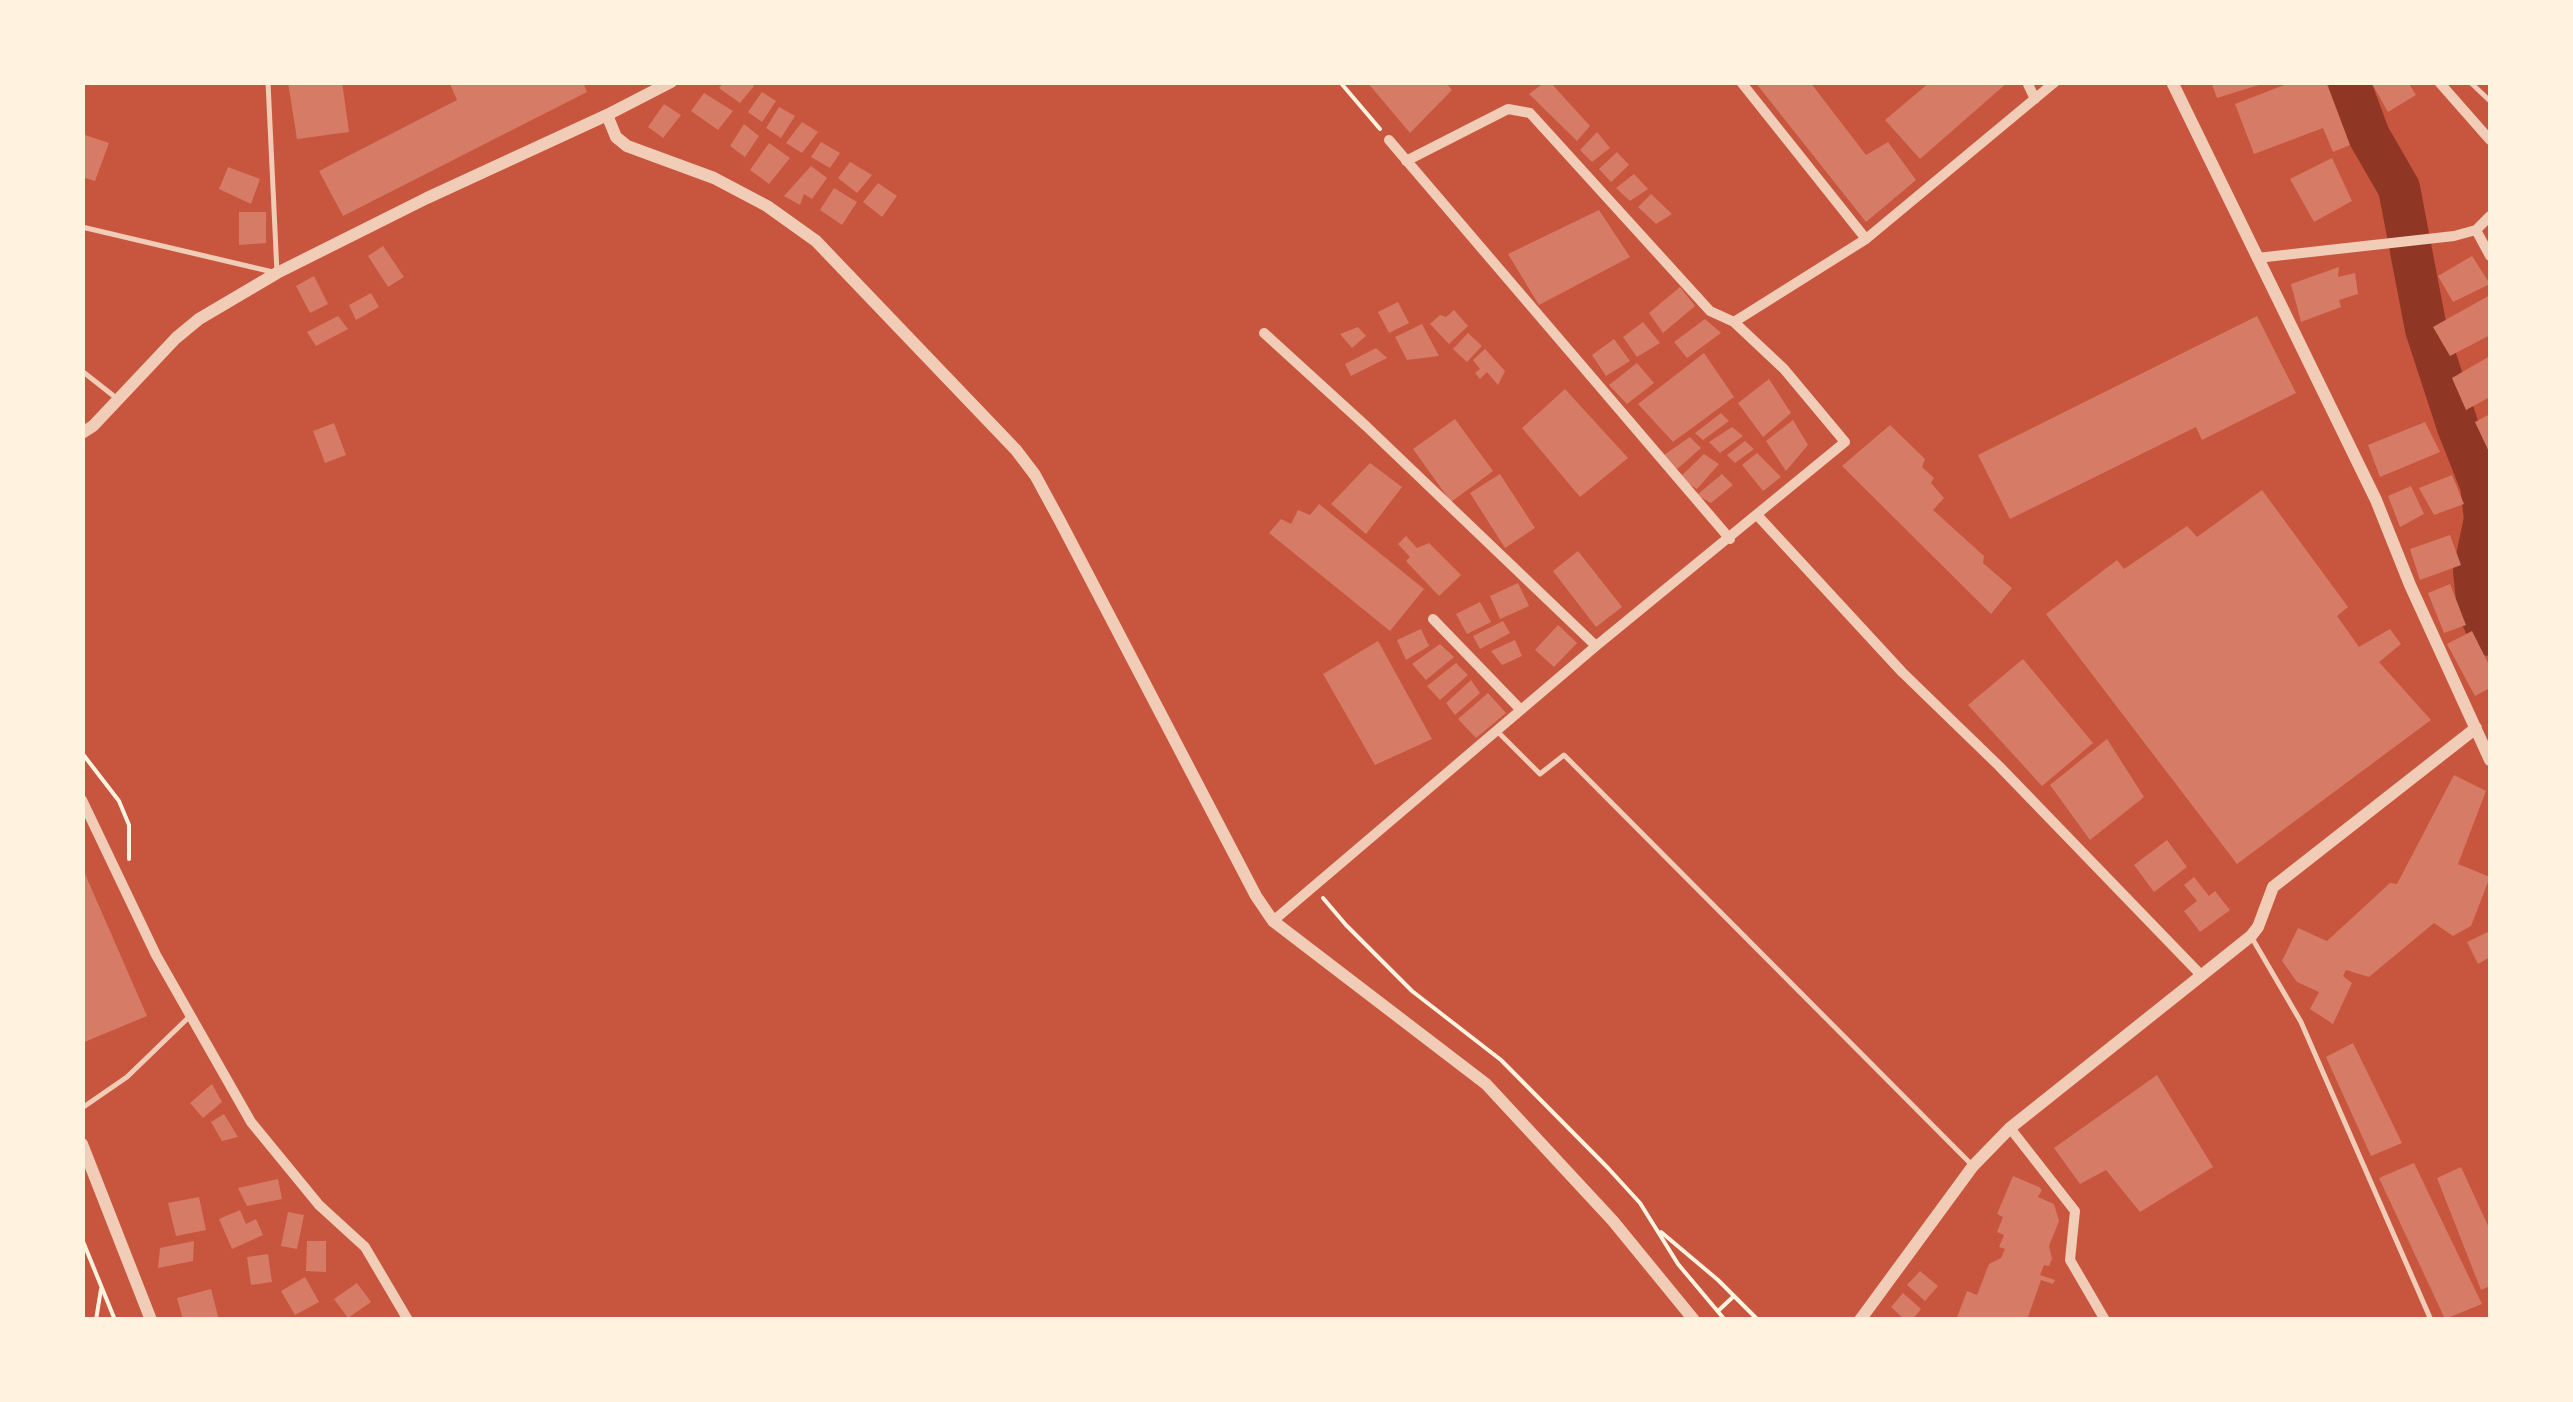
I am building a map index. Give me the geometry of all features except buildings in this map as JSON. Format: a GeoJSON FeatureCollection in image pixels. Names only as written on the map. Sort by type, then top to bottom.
{"type":"FeatureCollection","features":[{"type":"Feature","properties":{"kind":"street"},"geometry":{"type":"LineString","coordinates":[[82,433],[119,400],[186,328],[277,273],[427,198],[607,116],[670,82]]}},
{"type":"Feature","properties":{"kind":"street"},"geometry":{"type":"LineString","coordinates":[[1741,82],[1866,239]]}},
{"type":"Feature","properties":{"kind":"street"},"geometry":{"type":"LineString","coordinates":[[2027,82],[2035,99]]}},
{"type":"Feature","properties":{"kind":"street"},"geometry":{"type":"LineString","coordinates":[[1734,322],[1866,239],[2055,82]]}},
{"type":"Feature","properties":{"kind":"street"},"geometry":{"type":"LineString","coordinates":[[2172,82],[2376,500],[2490,760]]}},
{"type":"Feature","properties":{"kind":"street"},"geometry":{"type":"LineString","coordinates":[[2439,82],[2490,140]]}},
{"type":"Feature","properties":{"kind":"street"},"geometry":{"type":"LineString","coordinates":[[1273,921],[1596,646],[1845,442],[1784,369],[1734,322],[1710,310],[1530,113],[1508,109],[1406,161]]}},
{"type":"Feature","properties":{"kind":"street"},"geometry":{"type":"LineString","coordinates":[[607,116],[616,138],[628,146],[714,178],[766,206],[816,240],[1016,450],[1060,520],[1256,896],[1273,921],[1486,1084],[1614,1220],[1694,1320]]}},
{"type":"Feature","properties":{"kind":"street"},"geometry":{"type":"LineString","coordinates":[[1389,140],[1730,540]]}},
{"type":"Feature","properties":{"kind":"street"},"geometry":{"type":"LineString","coordinates":[[2257,258],[2429,239],[2476,230],[2490,216]]}},
{"type":"Feature","properties":{"kind":"street"},"geometry":{"type":"LineString","coordinates":[[2476,230],[2490,256]]}},
{"type":"Feature","properties":{"kind":"street"},"geometry":{"type":"LineString","coordinates":[[1264,334],[1596,646]]}},
{"type":"Feature","properties":{"kind":"street"},"geometry":{"type":"LineString","coordinates":[[1758,516],[1902,672],[1999,766],[2200,974]]}},
{"type":"Feature","properties":{"kind":"street"},"geometry":{"type":"LineString","coordinates":[[1434,619],[1521,710]]}},
{"type":"Feature","properties":{"kind":"street"},"geometry":{"type":"LineString","coordinates":[[1860,1320],[1974,1166],[2010,1128],[2251,936],[2273,887],[2476,728]]}},
{"type":"Feature","properties":{"kind":"street"},"geometry":{"type":"LineString","coordinates":[[82,800],[156,955],[251,1122],[319,1205],[365,1247],[408,1320]]}},
{"type":"Feature","properties":{"kind":"street"},"geometry":{"type":"LineString","coordinates":[[2010,1128],[2075,1210],[2068,1248],[2070,1260],[2106,1320]]}},
{"type":"Feature","properties":{"kind":"street"},"geometry":{"type":"LineString","coordinates":[[82,1144],[150,1320]]}},
{"type":"Feature","properties":{"kind":"lane"},"geometry":{"type":"LineString","coordinates":[[82,227],[277,273],[268,82]]}},
{"type":"Feature","properties":{"kind":"lane"},"geometry":{"type":"LineString","coordinates":[[2470,82],[2490,101]]}},
{"type":"Feature","properties":{"kind":"lane"},"geometry":{"type":"LineString","coordinates":[[82,370],[119,400]]}},
{"type":"Feature","properties":{"kind":"lane"},"geometry":{"type":"LineString","coordinates":[[1497,732],[1540,774],[1564,755],[1974,1166]]}},
{"type":"Feature","properties":{"kind":"lane"},"geometry":{"type":"LineString","coordinates":[[2251,936],[2301,1022],[2430,1320]]}},
{"type":"Feature","properties":{"kind":"lane"},"geometry":{"type":"LineString","coordinates":[[82,1108],[128,1077],[190,1016]]}},
{"type":"Feature","properties":{"kind":"path"},"geometry":{"type":"LineString","coordinates":[[1340,82],[1389,140]]}},
{"type":"Feature","properties":{"kind":"path"},"geometry":{"type":"LineString","coordinates":[[82,752],[118,801],[129,825],[129,865],[122,882]]}},
{"type":"Feature","properties":{"kind":"path"},"geometry":{"type":"LineString","coordinates":[[1314,886],[1346,925],[1412,991],[1501,1060],[1608,1168],[1640,1204],[1678,1264],[1726,1320]]}},
{"type":"Feature","properties":{"kind":"path"},"geometry":{"type":"LineString","coordinates":[[1657,1230],[1758,1320]]}},
{"type":"Feature","properties":{"kind":"path"},"geometry":{"type":"LineString","coordinates":[[82,1238],[115,1320]]}},
{"type":"Feature","properties":{"kind":"path"},"geometry":{"type":"LineString","coordinates":[[96,1320],[102,1284]]}},
{"type":"Feature","properties":{"kind":"path"},"geometry":{"type":"LineString","coordinates":[[1718,1310],[1734,1296]]}},
{"type":"Feature","properties":{"kind":"waterway"},"geometry":{"type":"LineString","coordinates":[[2349,82],[2369,136],[2399,188],[2426,329],[2481,485],[2485,519],[2474,571],[2478,609],[2490,635]]}}]}
